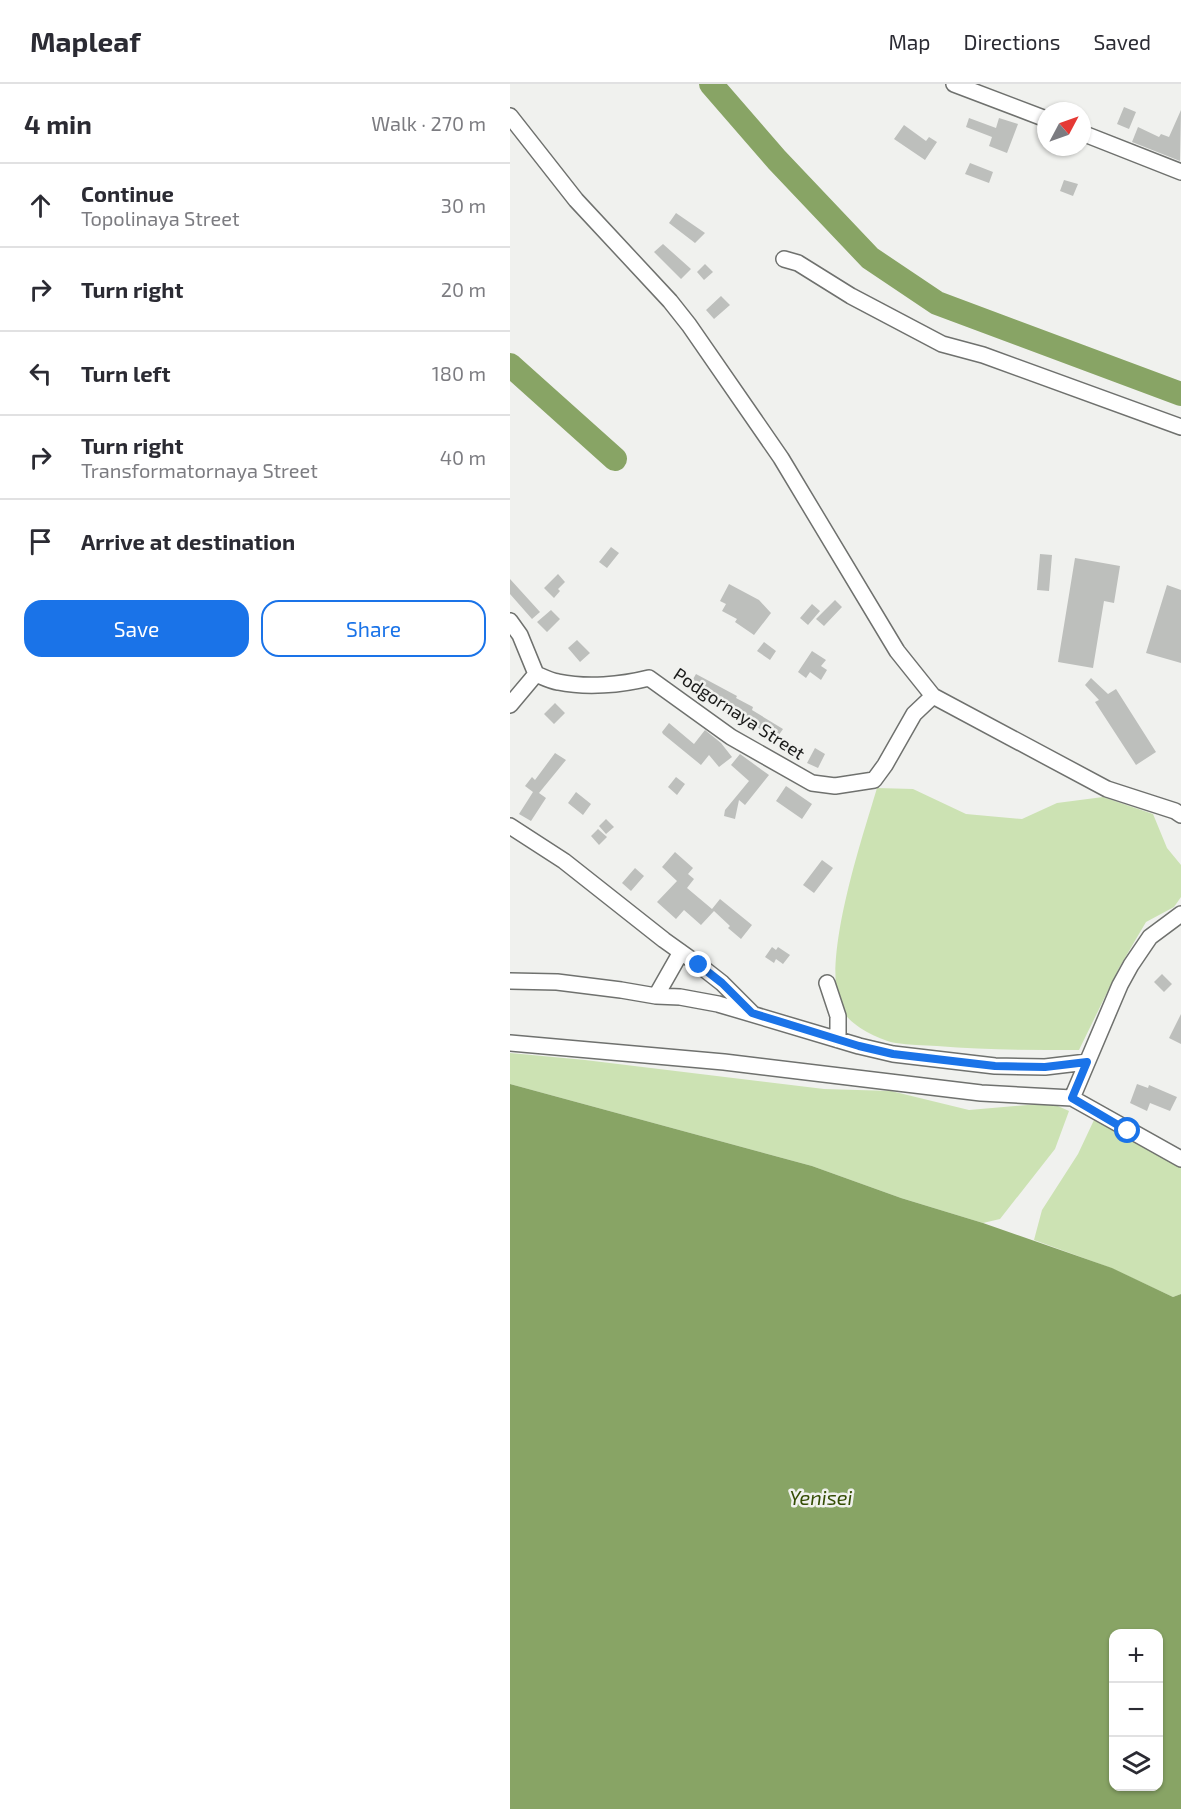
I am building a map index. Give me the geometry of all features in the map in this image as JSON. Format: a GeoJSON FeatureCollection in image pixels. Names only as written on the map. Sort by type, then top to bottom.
{"type":"FeatureCollection","features":[{"type":"Feature","properties":{"kind":"street"},"geometry":{"type":"LineString","coordinates":[[954,84],[1037,116]]}},
{"type":"Feature","properties":{"kind":"street"},"geometry":{"type":"LineString","coordinates":[[510,116],[576,200],[670,301],[689,325],[781,458],[897,651],[933,696],[1107,789],[1175,810],[1181,815]]}},
{"type":"Feature","properties":{"kind":"street"},"geometry":{"type":"LineString","coordinates":[[1091,137],[1181,172]]}},
{"type":"Feature","properties":{"kind":"street"},"geometry":{"type":"LineString","coordinates":[[784,259],[798,263],[851,296],[942,344],[983,355],[1181,427]]}},
{"type":"Feature","properties":{"kind":"street"},"geometry":{"type":"LineString","coordinates":[[510,621],[520,635],[536,674],[510,705]]}},
{"type":"Feature","properties":{"kind":"street","name":"Podgornaya Street"},"geometry":{"type":"LineString","coordinates":[[536,674],[557,682],[590,685],[635,682],[649,678],[732,737],[812,783],[835,786],[874,780],[914,714],[933,696]]}},
{"type":"Feature","properties":{"kind":"street"},"geometry":{"type":"LineString","coordinates":[[510,826],[564,861],[722,983],[752,1013]]}},
{"type":"Feature","properties":{"kind":"street"},"geometry":{"type":"LineString","coordinates":[[1072,1098],[1120,985],[1142,947],[1159,929],[1181,914]]}},
{"type":"Feature","properties":{"kind":"street"},"geometry":{"type":"LineString","coordinates":[[656,996],[681,952]]}},
{"type":"Feature","properties":{"kind":"street"},"geometry":{"type":"LineString","coordinates":[[510,981],[557,982],[656,996],[680,997],[752,1013],[838,1040],[893,1054],[995,1066],[1045,1067],[1087,1062]]}},
{"type":"Feature","properties":{"kind":"street"},"geometry":{"type":"LineString","coordinates":[[826,982],[838,1016],[838,1040]]}},
{"type":"Feature","properties":{"kind":"street"},"geometry":{"type":"LineString","coordinates":[[510,1043],[724,1062],[981,1093],[1072,1098],[1181,1159]]}},
{"type":"Feature","properties":{"kind":"shaded area"},"geometry":{"type":"Polygon","coordinates":[[[877,788],[913,789],[966,814],[1022,819],[1057,803],[1103,797],[1153,814],[1167,848],[1181,865],[1181,897],[1174,907],[1146,922],[1119,968],[1079,1050],[990,1049],[896,1043],[866,1031],[846,1016],[836,990],[839,933],[854,867],[877,788]]]}},
{"type":"Feature","properties":{"kind":"shaded area"},"geometry":{"type":"Polygon","coordinates":[[[510,1053],[824,1089],[891,1091],[969,1110],[1051,1103],[1069,1111],[1055,1149],[1000,1219],[983,1223],[901,1198],[812,1166],[510,1084],[510,1053]]]}},
{"type":"Feature","properties":{"kind":"shaded area"},"geometry":{"type":"Polygon","coordinates":[[[1094,1120],[1181,1167],[1181,1294],[1173,1297],[1111,1268],[1034,1240],[1042,1210],[1078,1154],[1094,1120]]]}},
{"type":"Feature","properties":{"kind":"water","name":"Yenisei"},"geometry":{"type":"Polygon","coordinates":[[[510,1084],[812,1166],[1112,1268],[1173,1297],[1181,1294],[1181,1809],[510,1809],[510,1084]]]}},
{"type":"Feature","properties":{"kind":"building"},"geometry":{"type":"Polygon","coordinates":[[[1124,107],[1136,112],[1129,129],[1117,124],[1124,107]]]}},
{"type":"Feature","properties":{"kind":"building"},"geometry":{"type":"Polygon","coordinates":[[[1181,110],[1180,161],[1132,142],[1138,127],[1159,137],[1161,134],[1169,137],[1181,110]]]}},
{"type":"Feature","properties":{"kind":"building"},"geometry":{"type":"Polygon","coordinates":[[[969,118],[996,128],[999,118],[1018,124],[1007,153],[989,146],[992,137],[966,127],[969,118]]]}},
{"type":"Feature","properties":{"kind":"building"},"geometry":{"type":"Polygon","coordinates":[[[904,125],[926,141],[929,137],[937,142],[925,160],[894,139],[904,125]]]}},
{"type":"Feature","properties":{"kind":"building"},"geometry":{"type":"Polygon","coordinates":[[[970,163],[993,172],[989,183],[965,174],[970,163]]]}},
{"type":"Feature","properties":{"kind":"building"},"geometry":{"type":"Polygon","coordinates":[[[1064,180],[1078,184],[1073,196],[1060,191],[1064,180]]]}},
{"type":"Feature","properties":{"kind":"building"},"geometry":{"type":"Polygon","coordinates":[[[676,213],[705,233],[695,243],[669,223],[676,213]]]}},
{"type":"Feature","properties":{"kind":"building"},"geometry":{"type":"Polygon","coordinates":[[[663,244],[691,269],[681,279],[654,252],[663,244]]]}},
{"type":"Feature","properties":{"kind":"building"},"geometry":{"type":"Polygon","coordinates":[[[705,264],[713,272],[704,280],[697,272],[705,264]]]}},
{"type":"Feature","properties":{"kind":"building"},"geometry":{"type":"Polygon","coordinates":[[[721,296],[730,305],[714,319],[706,310],[721,296]]]}},
{"type":"Feature","properties":{"kind":"building"},"geometry":{"type":"Polygon","coordinates":[[[611,547],[619,553],[607,568],[599,562],[611,547]]]}},
{"type":"Feature","properties":{"kind":"building"},"geometry":{"type":"Polygon","coordinates":[[[1040,554],[1052,555],[1049,591],[1037,590],[1040,554]]]}},
{"type":"Feature","properties":{"kind":"building"},"geometry":{"type":"Polygon","coordinates":[[[1075,558],[1120,566],[1114,603],[1104,601],[1093,668],[1058,662],[1075,558]]]}},
{"type":"Feature","properties":{"kind":"building"},"geometry":{"type":"Polygon","coordinates":[[[558,574],[565,582],[558,589],[560,591],[554,598],[544,588],[558,574]]]}},
{"type":"Feature","properties":{"kind":"building"},"geometry":{"type":"Polygon","coordinates":[[[510,579],[540,612],[532,619],[510,594],[510,579]]]}},
{"type":"Feature","properties":{"kind":"building"},"geometry":{"type":"Polygon","coordinates":[[[729,584],[759,600],[771,613],[754,635],[735,622],[737,619],[722,611],[726,604],[720,601],[729,584]]]}},
{"type":"Feature","properties":{"kind":"building"},"geometry":{"type":"Polygon","coordinates":[[[1167,585],[1181,590],[1181,663],[1146,653],[1167,585]]]}},
{"type":"Feature","properties":{"kind":"building"},"geometry":{"type":"Polygon","coordinates":[[[835,600],[842,607],[824,626],[816,619],[835,600]]]}},
{"type":"Feature","properties":{"kind":"building"},"geometry":{"type":"Polygon","coordinates":[[[812,604],[820,611],[808,625],[800,618],[812,604]]]}},
{"type":"Feature","properties":{"kind":"building"},"geometry":{"type":"Polygon","coordinates":[[[551,610],[560,619],[547,632],[537,622],[551,610]]]}},
{"type":"Feature","properties":{"kind":"building"},"geometry":{"type":"Polygon","coordinates":[[[577,640],[590,653],[580,662],[568,648],[577,640]]]}},
{"type":"Feature","properties":{"kind":"building"},"geometry":{"type":"Polygon","coordinates":[[[764,642],[776,651],[770,660],[757,651],[764,642]]]}},
{"type":"Feature","properties":{"kind":"building"},"geometry":{"type":"Polygon","coordinates":[[[812,651],[826,660],[821,666],[827,670],[821,680],[810,672],[806,678],[798,672],[812,651]]]}},
{"type":"Feature","properties":{"kind":"building"},"geometry":{"type":"Polygon","coordinates":[[[696,674],[737,696],[736,698],[753,707],[752,710],[783,729],[776,739],[757,727],[755,730],[737,719],[739,714],[689,686],[696,674]]]}},
{"type":"Feature","properties":{"kind":"building"},"geometry":{"type":"Polygon","coordinates":[[[1091,678],[1108,694],[1116,689],[1156,752],[1136,765],[1095,702],[1099,700],[1085,685],[1091,678]]]}},
{"type":"Feature","properties":{"kind":"building"},"geometry":{"type":"Polygon","coordinates":[[[555,703],[565,713],[554,724],[544,714],[555,703]]]}},
{"type":"Feature","properties":{"kind":"building"},"geometry":{"type":"Polygon","coordinates":[[[669,723],[694,744],[705,730],[721,743],[732,757],[719,767],[709,755],[701,765],[663,734],[662,732],[669,723]]]}},
{"type":"Feature","properties":{"kind":"building"},"geometry":{"type":"Polygon","coordinates":[[[815,748],[825,754],[818,768],[807,763],[815,748]]]}},
{"type":"Feature","properties":{"kind":"building"},"geometry":{"type":"Polygon","coordinates":[[[555,753],[566,760],[539,793],[546,798],[531,821],[519,814],[533,792],[525,786],[532,777],[535,780],[555,753]]]}},
{"type":"Feature","properties":{"kind":"building"},"geometry":{"type":"Polygon","coordinates":[[[740,754],[769,775],[745,805],[739,800],[735,819],[724,816],[725,810],[749,781],[731,765],[740,754]]]}},
{"type":"Feature","properties":{"kind":"building"},"geometry":{"type":"Polygon","coordinates":[[[676,777],[685,784],[677,795],[668,787],[676,777]]]}},
{"type":"Feature","properties":{"kind":"building"},"geometry":{"type":"Polygon","coordinates":[[[786,786],[812,804],[802,819],[776,801],[786,786]]]}},
{"type":"Feature","properties":{"kind":"building"},"geometry":{"type":"Polygon","coordinates":[[[576,792],[591,804],[583,815],[568,803],[576,792]]]}},
{"type":"Feature","properties":{"kind":"building"},"geometry":{"type":"Polygon","coordinates":[[[606,819],[614,827],[606,834],[599,826],[606,819]]]}},
{"type":"Feature","properties":{"kind":"building"},"geometry":{"type":"Polygon","coordinates":[[[598,829],[607,837],[599,845],[591,836],[598,829]]]}},
{"type":"Feature","properties":{"kind":"building"},"geometry":{"type":"Polygon","coordinates":[[[675,852],[693,868],[688,874],[694,879],[687,888],[712,909],[720,899],[752,925],[741,939],[714,911],[701,925],[684,910],[676,919],[657,902],[677,881],[662,867],[675,852]]]}},
{"type":"Feature","properties":{"kind":"building"},"geometry":{"type":"Polygon","coordinates":[[[822,860],[833,868],[814,893],[803,885],[822,860]]]}},
{"type":"Feature","properties":{"kind":"building"},"geometry":{"type":"Polygon","coordinates":[[[635,868],[644,876],[631,891],[622,883],[635,868]]]}},
{"type":"Feature","properties":{"kind":"building"},"geometry":{"type":"Polygon","coordinates":[[[772,947],[776,950],[778,947],[790,955],[783,964],[776,959],[774,963],[765,957],[772,947]]]}},
{"type":"Feature","properties":{"kind":"building"},"geometry":{"type":"Polygon","coordinates":[[[1162,974],[1172,984],[1164,992],[1154,982],[1162,974]]]}},
{"type":"Feature","properties":{"kind":"building"},"geometry":{"type":"Polygon","coordinates":[[[1181,1014],[1181,1044],[1169,1038],[1181,1014]]]}},
{"type":"Feature","properties":{"kind":"building"},"geometry":{"type":"Polygon","coordinates":[[[1137,1084],[1148,1088],[1149,1085],[1177,1097],[1170,1111],[1150,1103],[1147,1111],[1130,1103],[1137,1084]]]}},
{"type":"Feature","properties":{"kind":"waterway"},"geometry":{"type":"LineString","coordinates":[[711,84],[777,160],[870,258],[937,303],[1181,394]]}},
{"type":"Feature","properties":{"kind":"waterway"},"geometry":{"type":"LineString","coordinates":[[510,365],[615,459]]}},
{"type":"Feature","properties":{"kind":"route"},"geometry":{"type":"LineString","coordinates":[[699,965],[722,983],[752,1013],[859,1046],[893,1054],[995,1066],[1045,1067],[1087,1062],[1072,1098],[1128,1131]]}}]}
